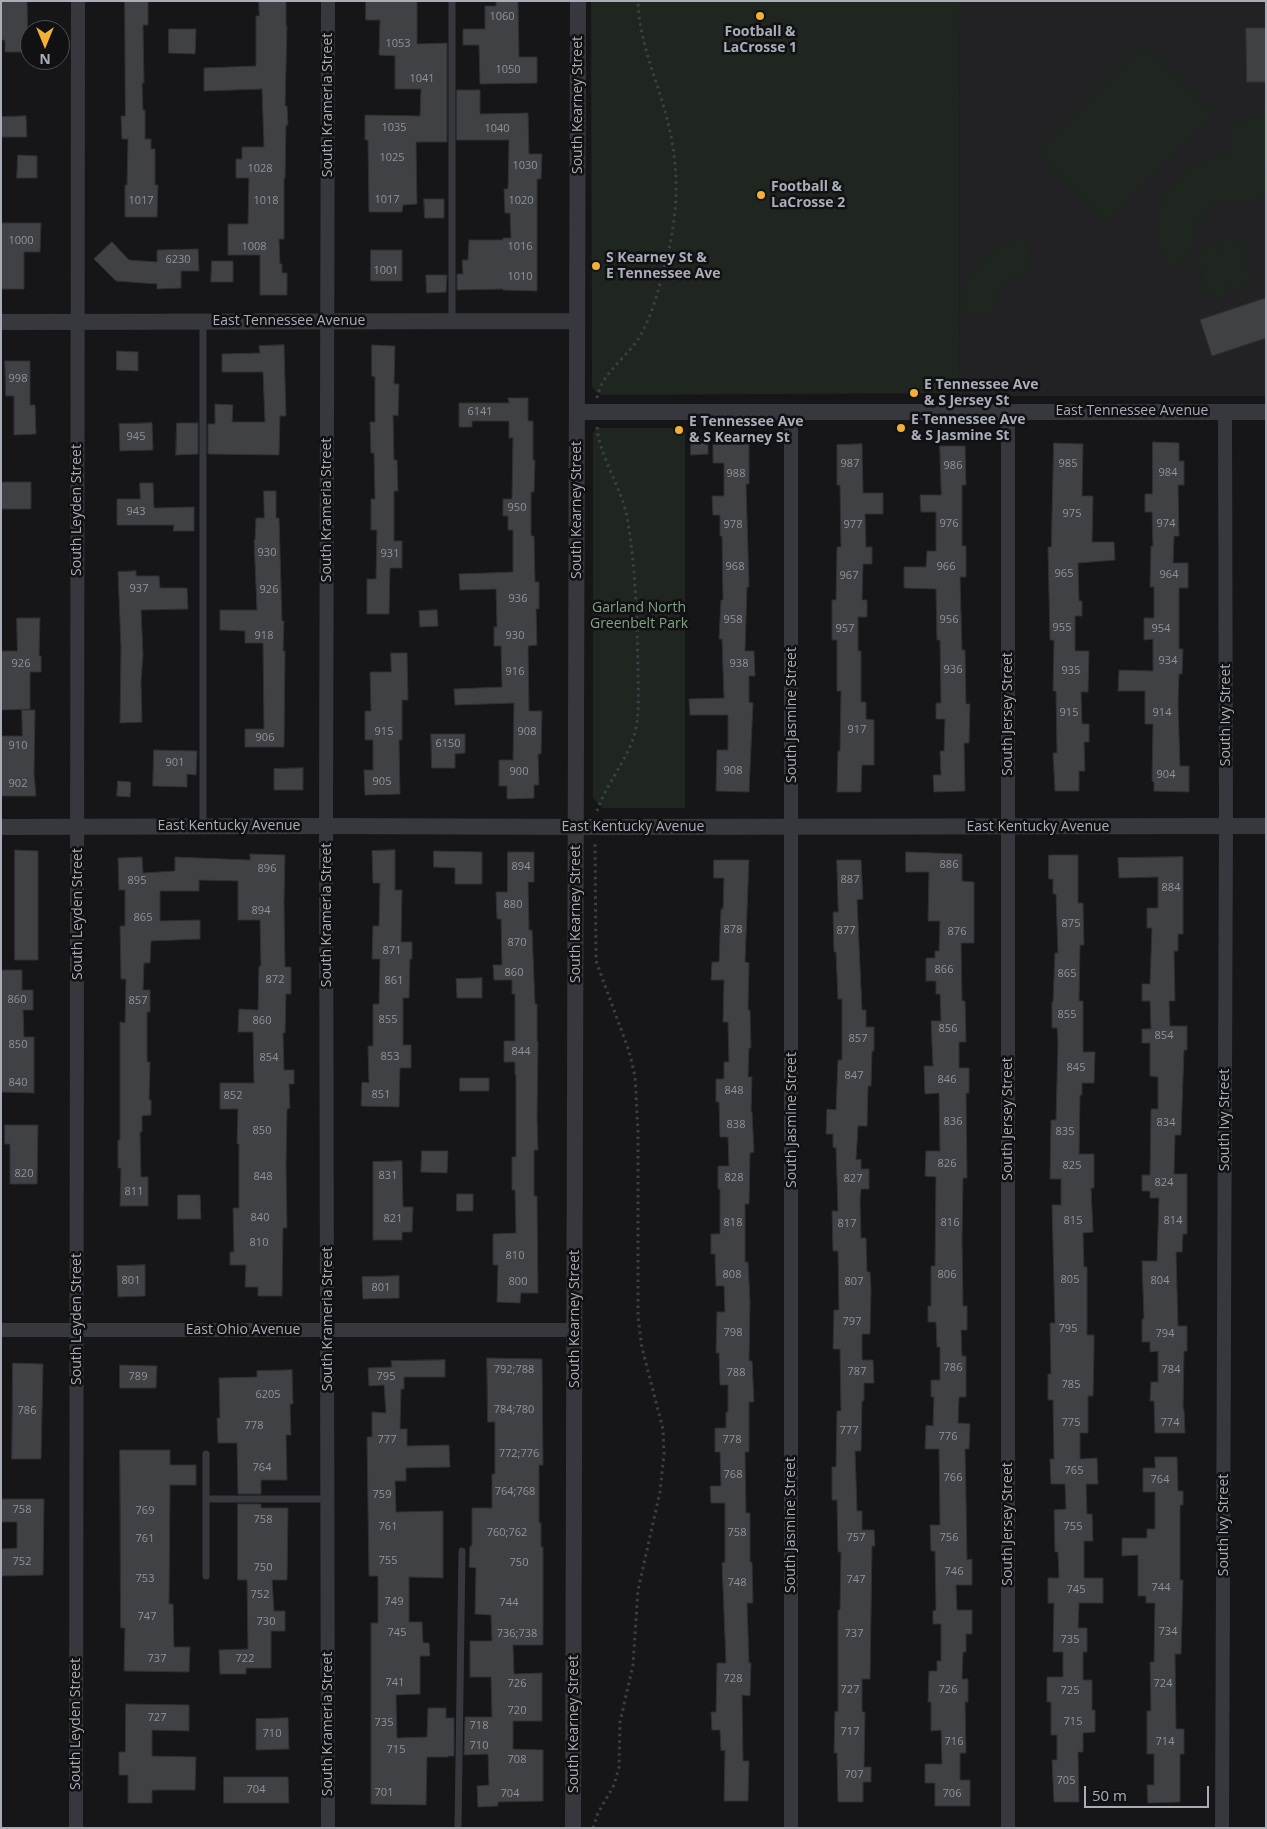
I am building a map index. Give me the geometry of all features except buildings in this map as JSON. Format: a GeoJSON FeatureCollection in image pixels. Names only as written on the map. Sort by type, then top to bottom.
{"type":"FeatureCollection","features":[{"type":"Feature","properties":{"kind":"street","name":"South Leyden Street"},"geometry":{"type":"LineString","coordinates":[[76,1828],[78,827],[76,322],[78,1]]}},
{"type":"Feature","properties":{"kind":"street","name":"South Krameria Street"},"geometry":{"type":"LineString","coordinates":[[328,1],[326,826],[328,1828]]}},
{"type":"Feature","properties":{"kind":"street","name":"South Kearney Street"},"geometry":{"type":"LineString","coordinates":[[573,1828],[578,1]]}},
{"type":"Feature","properties":{"kind":"street","name":"East Tennessee Avenue"},"geometry":{"type":"LineString","coordinates":[[1,322],[578,321]]}},
{"type":"Feature","properties":{"kind":"street","name":"South Jersey Street"},"geometry":{"type":"LineString","coordinates":[[1008,411],[1008,1828]]}},
{"type":"Feature","properties":{"kind":"street","name":"East Tennessee Avenue"},"geometry":{"type":"LineString","coordinates":[[578,412],[1266,412]]}},
{"type":"Feature","properties":{"kind":"street","name":"South Jasmine Street"},"geometry":{"type":"LineString","coordinates":[[791,412],[791,1828]]}},
{"type":"Feature","properties":{"kind":"street","name":"South Ivy Street"},"geometry":{"type":"LineString","coordinates":[[1222,1828],[1226,826],[1225,412]]}},
{"type":"Feature","properties":{"kind":"street","name":"East Kentucky Avenue"},"geometry":{"type":"LineString","coordinates":[[1,827],[1266,826]]}},
{"type":"Feature","properties":{"kind":"street","name":"East Ohio Avenue"},"geometry":{"type":"LineString","coordinates":[[1,1330],[575,1330]]}},
{"type":"Feature","properties":{"kind":"lane"},"geometry":{"type":"LineString","coordinates":[[452,1],[452,321]]}},
{"type":"Feature","properties":{"kind":"lane"},"geometry":{"type":"LineString","coordinates":[[203,322],[203,827]]}},
{"type":"Feature","properties":{"kind":"lane"},"geometry":{"type":"LineString","coordinates":[[206,1454],[206,1576]]}},
{"type":"Feature","properties":{"kind":"lane"},"geometry":{"type":"LineString","coordinates":[[206,1499],[328,1499]]}},
{"type":"Feature","properties":{"kind":"lane"},"geometry":{"type":"LineString","coordinates":[[458,1828],[462,1550]]}},
{"type":"Feature","properties":{"kind":"path"},"geometry":{"type":"LineString","coordinates":[[593,1828],[598,1813],[617,1776],[620,1758],[621,1714],[634,1665],[638,1590],[660,1492],[664,1454],[663,1429],[642,1348],[638,1317],[638,1132],[635,1076],[629,1051],[596,961],[596,827],[600,803],[634,737],[638,708],[636,603],[628,524],[624,505],[600,441],[596,412],[597,396],[605,378],[634,344],[645,325],[665,266],[676,208],[677,168],[675,153],[666,115],[644,44],[638,1]]}},
{"type":"Feature","properties":{"kind":"shaded area"},"geometry":{"type":"Polygon","coordinates":[[[960,1],[1266,1],[1266,396],[959,396],[960,1]]]}},
{"type":"Feature","properties":{"kind":"green space"},"geometry":{"type":"Polygon","coordinates":[[[591,1],[960,1],[959,393],[603,395],[595,391],[592,386],[591,1]]]}},
{"type":"Feature","properties":{"kind":"green space"},"geometry":{"type":"Polygon","coordinates":[[[1144,44],[1214,113],[1105,223],[1036,154],[1144,44]]]}},
{"type":"Feature","properties":{"kind":"green space"},"geometry":{"type":"Polygon","coordinates":[[[1266,107],[1266,170],[1263,170],[1266,177],[1266,189],[1264,196],[1253,202],[1223,202],[1210,207],[1200,219],[1194,233],[1191,257],[1168,268],[1162,254],[1158,226],[1164,199],[1171,187],[1192,166],[1210,159],[1229,155],[1229,129],[1251,118],[1266,107]]]}},
{"type":"Feature","properties":{"kind":"green space"},"geometry":{"type":"Polygon","coordinates":[[[1025,235],[1032,270],[1016,275],[1004,285],[996,298],[992,315],[961,313],[962,298],[966,285],[971,273],[979,263],[999,246],[1025,235]]]}},
{"type":"Feature","properties":{"kind":"green space"},"geometry":{"type":"Polygon","coordinates":[[[1226,236],[1249,248],[1242,262],[1255,269],[1242,293],[1229,287],[1221,301],[1197,288],[1205,274],[1192,267],[1205,242],[1218,249],[1226,236]]]}},
{"type":"Feature","properties":{"kind":"green space","name":"Garland North Greenbelt Park"},"geometry":{"type":"Polygon","coordinates":[[[597,428],[685,428],[685,808],[602,808],[593,798],[593,433],[597,428]]]}},
{"type":"Feature","properties":{"kind":"place","name":"Football & LaCrosse 1"},"geometry":{"type":"Point","coordinates":[760,16]}},
{"type":"Feature","properties":{"kind":"place","name":"Football & LaCrosse 2"},"geometry":{"type":"Point","coordinates":[761,195]}},
{"type":"Feature","properties":{"kind":"place","name":"S Kearney St & E Tennessee Ave"},"geometry":{"type":"Point","coordinates":[596,266]}},
{"type":"Feature","properties":{"kind":"place","name":"E Tennessee Ave & S Jersey St"},"geometry":{"type":"Point","coordinates":[914,393]}},
{"type":"Feature","properties":{"kind":"place","name":"E Tennessee Ave & S Jasmine St"},"geometry":{"type":"Point","coordinates":[901,428]}},
{"type":"Feature","properties":{"kind":"place","name":"E Tennessee Ave & S Kearney St"},"geometry":{"type":"Point","coordinates":[679,430]}}]}
